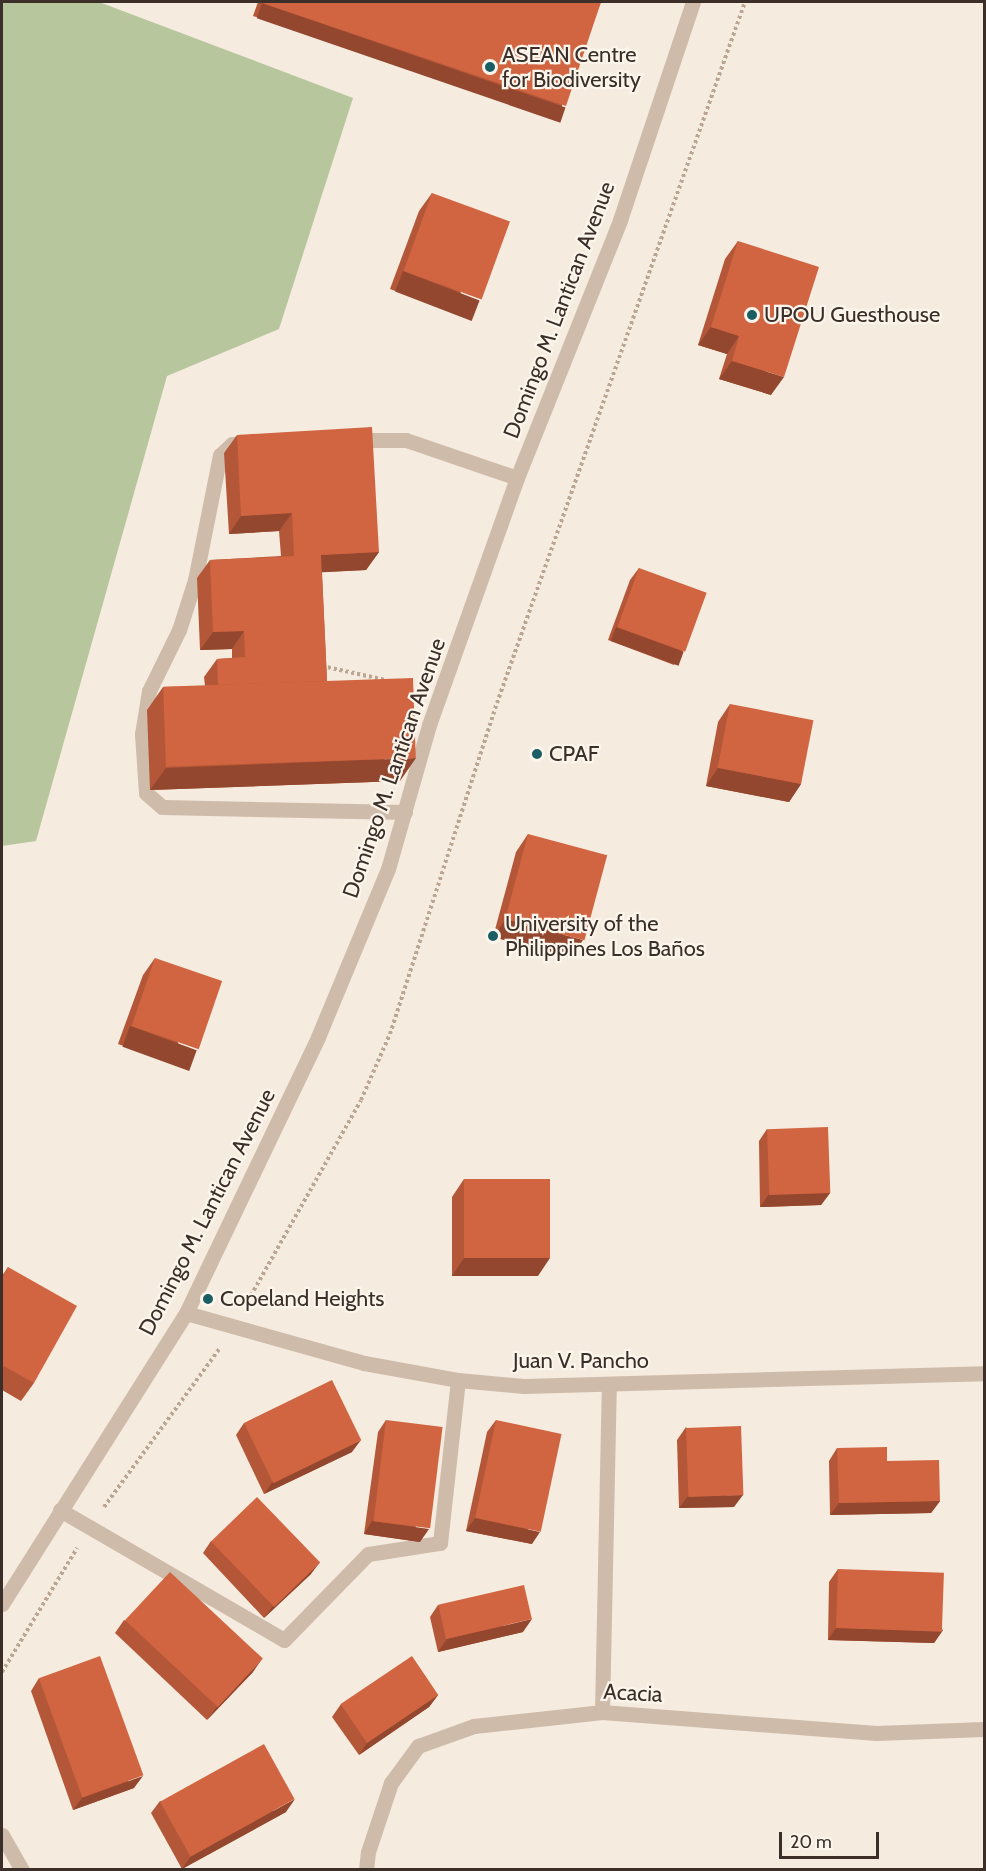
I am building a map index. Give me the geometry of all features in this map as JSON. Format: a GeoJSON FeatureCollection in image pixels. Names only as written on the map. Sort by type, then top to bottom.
{"type":"FeatureCollection","features":[{"type":"Feature","properties":{"kind":"street","name":"Domingo M. Lantican Avenue"},"geometry":{"type":"LineString","coordinates":[[2,1604],[186,1313],[318,1037],[388,869],[429,725],[518,478],[620,220],[693,2]]}},
{"type":"Feature","properties":{"kind":"street"},"geometry":{"type":"LineString","coordinates":[[337,440],[406,440],[518,478]]}},
{"type":"Feature","properties":{"kind":"street"},"geometry":{"type":"LineString","coordinates":[[267,442],[232,444],[220,455],[195,580],[179,630],[149,691],[142,734],[146,793],[162,807],[405,812]]}},
{"type":"Feature","properties":{"kind":"street","name":"Juan V. Pancho"},"geometry":{"type":"LineString","coordinates":[[186,1313],[363,1363],[458,1380],[524,1386],[609,1386],[984,1373]]}},
{"type":"Feature","properties":{"kind":"street"},"geometry":{"type":"LineString","coordinates":[[60,1510],[284,1640],[368,1554],[440,1543],[458,1380]]}},
{"type":"Feature","properties":{"kind":"street"},"geometry":{"type":"LineString","coordinates":[[602,1712],[609,1386]]}},
{"type":"Feature","properties":{"kind":"street","name":"Acacia"},"geometry":{"type":"LineString","coordinates":[[366,1869],[368,1852],[391,1783],[418,1746],[474,1726],[602,1712],[876,1733],[984,1729]]}},
{"type":"Feature","properties":{"kind":"street"},"geometry":{"type":"LineString","coordinates":[[2,1835],[22,1869]]}},
{"type":"Feature","properties":{"kind":"path"},"geometry":{"type":"LineString","coordinates":[[2,1672],[90,1527],[233,1327],[356,1110],[390,1034],[497,703],[745,2]]}},
{"type":"Feature","properties":{"kind":"path"},"geometry":{"type":"LineString","coordinates":[[313,664],[388,681]]}},
{"type":"Feature","properties":{"kind":"green space"},"geometry":{"type":"Polygon","coordinates":[[[2,2],[99,2],[353,98],[279,329],[167,376],[36,841],[2,846],[2,2]]]}},
{"type":"Feature","properties":{"kind":"building","name":"ASEAN Centre for Biodiversity"},"geometry":{"type":"Polygon","coordinates":[[[262,2],[601,2],[566,106],[262,2]]]}},
{"type":"Feature","properties":{"kind":"building"},"geometry":{"type":"Polygon","coordinates":[[[432,193],[510,221],[482,299],[404,271],[432,193]]]}},
{"type":"Feature","properties":{"kind":"building","name":"UPOU Guesthouse"},"geometry":{"type":"Polygon","coordinates":[[[738,241],[819,267],[784,377],[732,361],[739,336],[711,327],[738,241]]]}},
{"type":"Feature","properties":{"kind":"building"},"geometry":{"type":"Polygon","coordinates":[[[372,427],[379,552],[321,555],[327,681],[218,685],[217,659],[245,657],[244,631],[213,632],[210,560],[294,556],[292,513],[241,516],[237,435],[372,427]]]}},
{"type":"Feature","properties":{"kind":"building"},"geometry":{"type":"Polygon","coordinates":[[[639,568],[707,593],[685,652],[617,627],[639,568]]]}},
{"type":"Feature","properties":{"kind":"building"},"geometry":{"type":"Polygon","coordinates":[[[413,678],[416,758],[166,767],[163,687],[413,678]]]}},
{"type":"Feature","properties":{"kind":"building"},"geometry":{"type":"Polygon","coordinates":[[[730,704],[813,720],[801,784],[718,768],[730,704]]]}},
{"type":"Feature","properties":{"kind":"building"},"geometry":{"type":"Polygon","coordinates":[[[528,834],[607,855],[584,940],[505,919],[528,834]]]}},
{"type":"Feature","properties":{"kind":"building"},"geometry":{"type":"Polygon","coordinates":[[[155,958],[222,981],[199,1049],[132,1026],[155,958]]]}},
{"type":"Feature","properties":{"kind":"building"},"geometry":{"type":"Polygon","coordinates":[[[828,1127],[830,1193],[769,1195],[767,1129],[828,1127]]]}},
{"type":"Feature","properties":{"kind":"building"},"geometry":{"type":"Polygon","coordinates":[[[464,1179],[550,1179],[550,1258],[464,1258],[464,1179]]]}},
{"type":"Feature","properties":{"kind":"building"},"geometry":{"type":"Polygon","coordinates":[[[8,1267],[77,1306],[34,1383],[2,1365],[2,1279],[8,1267]]]}},
{"type":"Feature","properties":{"kind":"building"},"geometry":{"type":"Polygon","coordinates":[[[332,1380],[361,1440],[273,1483],[244,1423],[332,1380]]]}},
{"type":"Feature","properties":{"kind":"building"},"geometry":{"type":"Polygon","coordinates":[[[386,1420],[443,1427],[430,1528],[374,1521],[386,1420]]]}},
{"type":"Feature","properties":{"kind":"building"},"geometry":{"type":"Polygon","coordinates":[[[496,1420],[562,1434],[541,1532],[475,1518],[496,1420]]]}},
{"type":"Feature","properties":{"kind":"building"},"geometry":{"type":"Polygon","coordinates":[[[741,1426],[743,1495],[688,1497],[686,1428],[741,1426]]]}},
{"type":"Feature","properties":{"kind":"building"},"geometry":{"type":"Polygon","coordinates":[[[887,1447],[887,1461],[939,1460],[940,1501],[839,1503],[837,1448],[887,1447]]]}},
{"type":"Feature","properties":{"kind":"building"},"geometry":{"type":"Polygon","coordinates":[[[257,1497],[320,1562],[274,1607],[211,1541],[257,1497]]]}},
{"type":"Feature","properties":{"kind":"building"},"geometry":{"type":"Polygon","coordinates":[[[838,1569],[944,1573],[942,1632],[836,1628],[838,1569]]]}},
{"type":"Feature","properties":{"kind":"building"},"geometry":{"type":"Polygon","coordinates":[[[170,1572],[263,1659],[218,1707],[125,1620],[170,1572]]]}},
{"type":"Feature","properties":{"kind":"building"},"geometry":{"type":"Polygon","coordinates":[[[524,1585],[532,1619],[446,1639],[438,1605],[524,1585]]]}},
{"type":"Feature","properties":{"kind":"building"},"geometry":{"type":"Polygon","coordinates":[[[100,1656],[143,1775],[82,1798],[39,1678],[100,1656]]]}},
{"type":"Feature","properties":{"kind":"building"},"geometry":{"type":"Polygon","coordinates":[[[412,1656],[438,1695],[367,1743],[341,1704],[412,1656]]]}},
{"type":"Feature","properties":{"kind":"building"},"geometry":{"type":"Polygon","coordinates":[[[264,1744],[295,1799],[190,1857],[160,1802],[264,1744]]]}},
{"type":"Feature","properties":{"kind":"place","name":"ASEAN Centre for Biodiversity"},"geometry":{"type":"Point","coordinates":[490,67]}},
{"type":"Feature","properties":{"kind":"place","name":"UPOU Guesthouse"},"geometry":{"type":"Point","coordinates":[752,315]}},
{"type":"Feature","properties":{"kind":"place","name":"CPAF"},"geometry":{"type":"Point","coordinates":[537,754]}},
{"type":"Feature","properties":{"kind":"place","name":"University of the Philippines Los Baños"},"geometry":{"type":"Point","coordinates":[493,936]}},
{"type":"Feature","properties":{"kind":"place","name":"Copeland Heights"},"geometry":{"type":"Point","coordinates":[208,1299]}}]}
